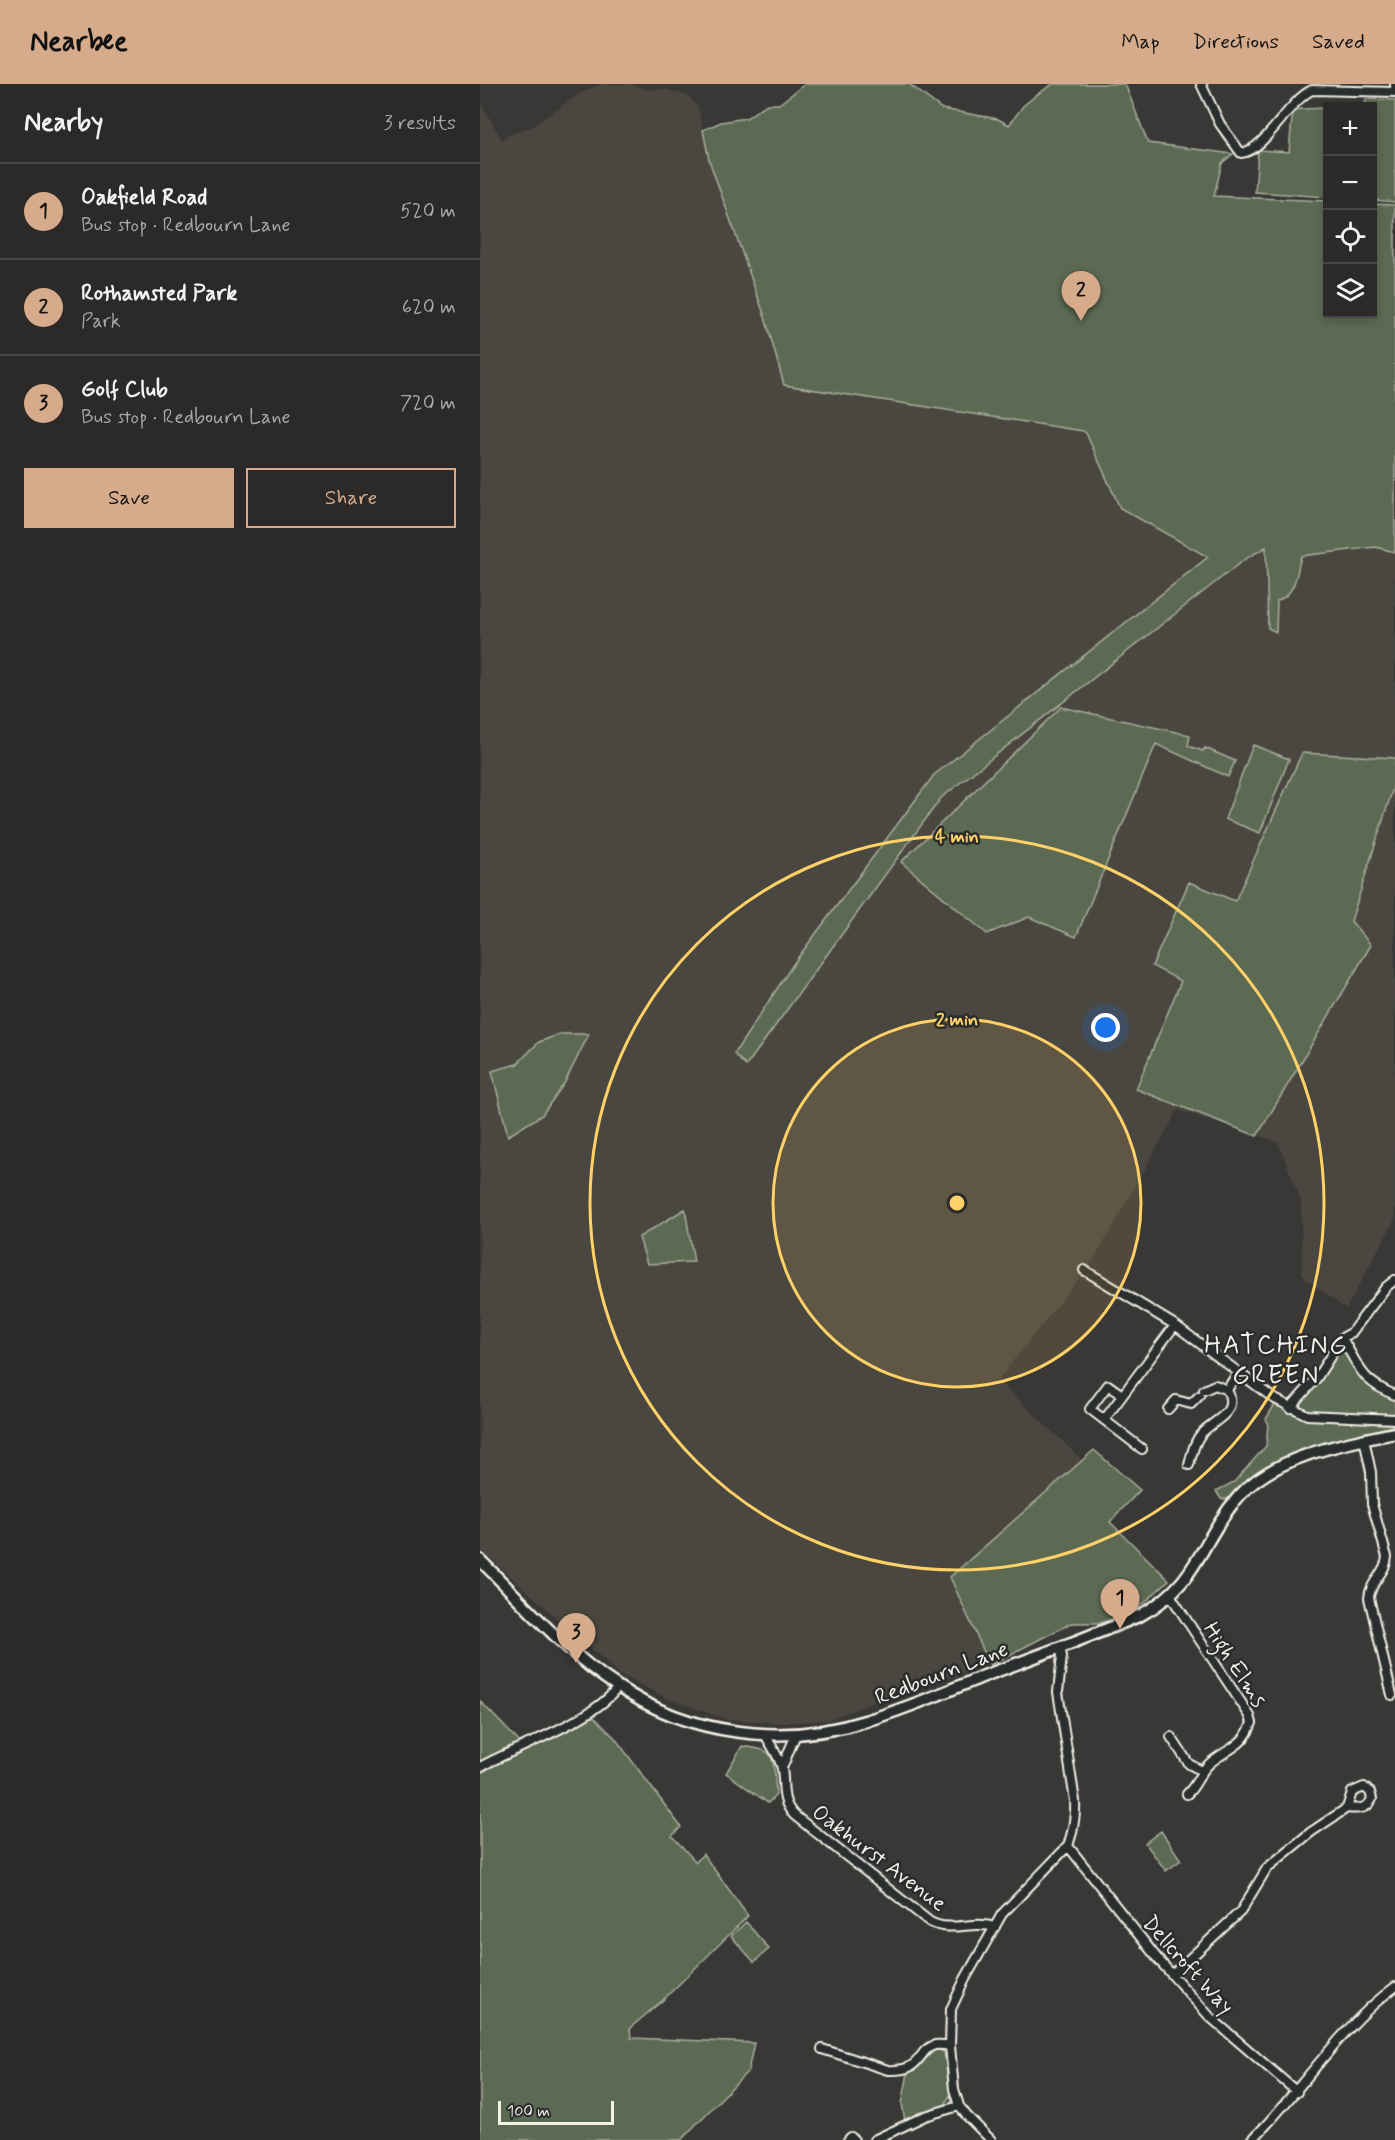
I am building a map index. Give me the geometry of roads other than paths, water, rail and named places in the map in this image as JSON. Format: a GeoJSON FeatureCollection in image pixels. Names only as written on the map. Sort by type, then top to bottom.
{"type":"FeatureCollection","features":[{"type":"Feature","properties":{"kind":"main road","name":"Redbourn Lane"},"geometry":{"type":"LineString","coordinates":[[480,1560],[572,1651],[618,1687],[646,1704],[713,1727],[765,1734],[795,1734],[830,1730],[865,1722],[1141,1615],[1170,1595],[1189,1575],[1231,1506],[1250,1485],[1268,1472],[1297,1459],[1364,1439],[1395,1433]]}},
{"type":"Feature","properties":{"kind":"street"},"geometry":{"type":"LineString","coordinates":[[1201,84],[1220,124],[1241,153],[1249,152],[1303,94],[1312,90],[1395,92]]}},
{"type":"Feature","properties":{"kind":"street"},"geometry":{"type":"LineString","coordinates":[[1084,1270],[1175,1325],[1273,1398],[1290,1408],[1307,1414],[1395,1419]]}},
{"type":"Feature","properties":{"kind":"street"},"geometry":{"type":"LineString","coordinates":[[1290,1408],[1316,1379],[1342,1338],[1351,1333],[1386,1287],[1395,1280]]}},
{"type":"Feature","properties":{"kind":"street"},"geometry":{"type":"LineString","coordinates":[[1104,1420],[1175,1325]]}},
{"type":"Feature","properties":{"kind":"street"},"geometry":{"type":"LineString","coordinates":[[1342,1338],[1363,1376],[1383,1390],[1395,1395]]}},
{"type":"Feature","properties":{"kind":"street"},"geometry":{"type":"LineString","coordinates":[[1227,1390],[1238,1372]]}},
{"type":"Feature","properties":{"kind":"street"},"geometry":{"type":"LineString","coordinates":[[1122,1395],[1108,1385],[1090,1410],[1142,1449]]}},
{"type":"Feature","properties":{"kind":"street"},"geometry":{"type":"LineString","coordinates":[[1168,1409],[1176,1400],[1191,1404],[1215,1385],[1227,1390],[1230,1396],[1228,1409],[1222,1417],[1199,1436],[1189,1465]]}},
{"type":"Feature","properties":{"kind":"street"},"geometry":{"type":"LineString","coordinates":[[1364,1439],[1371,1472],[1372,1504],[1387,1557],[1386,1566],[1370,1589],[1369,1598],[1392,1695]]}},
{"type":"Feature","properties":{"kind":"street","name":"High Elms"},"geometry":{"type":"LineString","coordinates":[[1170,1595],[1252,1719],[1250,1729],[1242,1742],[1210,1763],[1202,1771],[1197,1784],[1187,1794]]}},
{"type":"Feature","properties":{"kind":"street"},"geometry":{"type":"LineString","coordinates":[[991,2140],[959,2106],[954,2089],[950,2017],[953,2001],[995,1927],[1012,1903],[1068,1846],[1076,1813],[1058,1692],[1062,1661],[1060,1647]]}},
{"type":"Feature","properties":{"kind":"street"},"geometry":{"type":"LineString","coordinates":[[480,1767],[588,1713],[609,1698],[618,1687]]}},
{"type":"Feature","properties":{"kind":"street","name":"Oakhurst Avenue"},"geometry":{"type":"LineString","coordinates":[[765,1734],[782,1768]]}},
{"type":"Feature","properties":{"kind":"street","name":"Oakhurst Avenue"},"geometry":{"type":"LineString","coordinates":[[795,1734],[782,1768],[782,1790],[785,1801],[794,1815],[930,1922],[944,1927],[987,1925],[995,1927]]}},
{"type":"Feature","properties":{"kind":"street"},"geometry":{"type":"LineString","coordinates":[[1171,1737],[1189,1764],[1202,1771]]}},
{"type":"Feature","properties":{"kind":"street"},"geometry":{"type":"LineString","coordinates":[[1172,1975],[1241,1911],[1267,1868],[1311,1832],[1347,1808]]}},
{"type":"Feature","properties":{"kind":"street","name":"Dellcroft Way"},"geometry":{"type":"LineString","coordinates":[[1068,1846],[1111,1903],[1172,1975],[1229,2034],[1296,2092]]}},
{"type":"Feature","properties":{"kind":"street"},"geometry":{"type":"LineString","coordinates":[[1252,2140],[1296,2092],[1356,2020],[1395,1987]]}},
{"type":"Feature","properties":{"kind":"street"},"geometry":{"type":"LineString","coordinates":[[822,2049],[895,2070],[910,2068],[933,2045],[950,2046]]}},
{"type":"Feature","properties":{"kind":"street"},"geometry":{"type":"LineString","coordinates":[[874,2140],[925,2116],[959,2106]]}},
{"type":"Feature","properties":{"kind":"street"},"geometry":{"type":"LineString","coordinates":[[848,2140],[851,2137],[854,2140]]}},
{"type":"Feature","properties":{"kind":"place","name":"Rothamsted Park"},"geometry":{"type":"Point","coordinates":[1081,321]}},
{"type":"Feature","properties":{"kind":"place","name":"Oakfield Road"},"geometry":{"type":"Point","coordinates":[1120,1629]}},
{"type":"Feature","properties":{"kind":"place","name":"Golf Club"},"geometry":{"type":"Point","coordinates":[576,1663]}},
{"type":"Feature","properties":{"kind":"district","name":"HATCHING GREEN"},"geometry":{"type":"Point","coordinates":[1276,1359]}}]}
